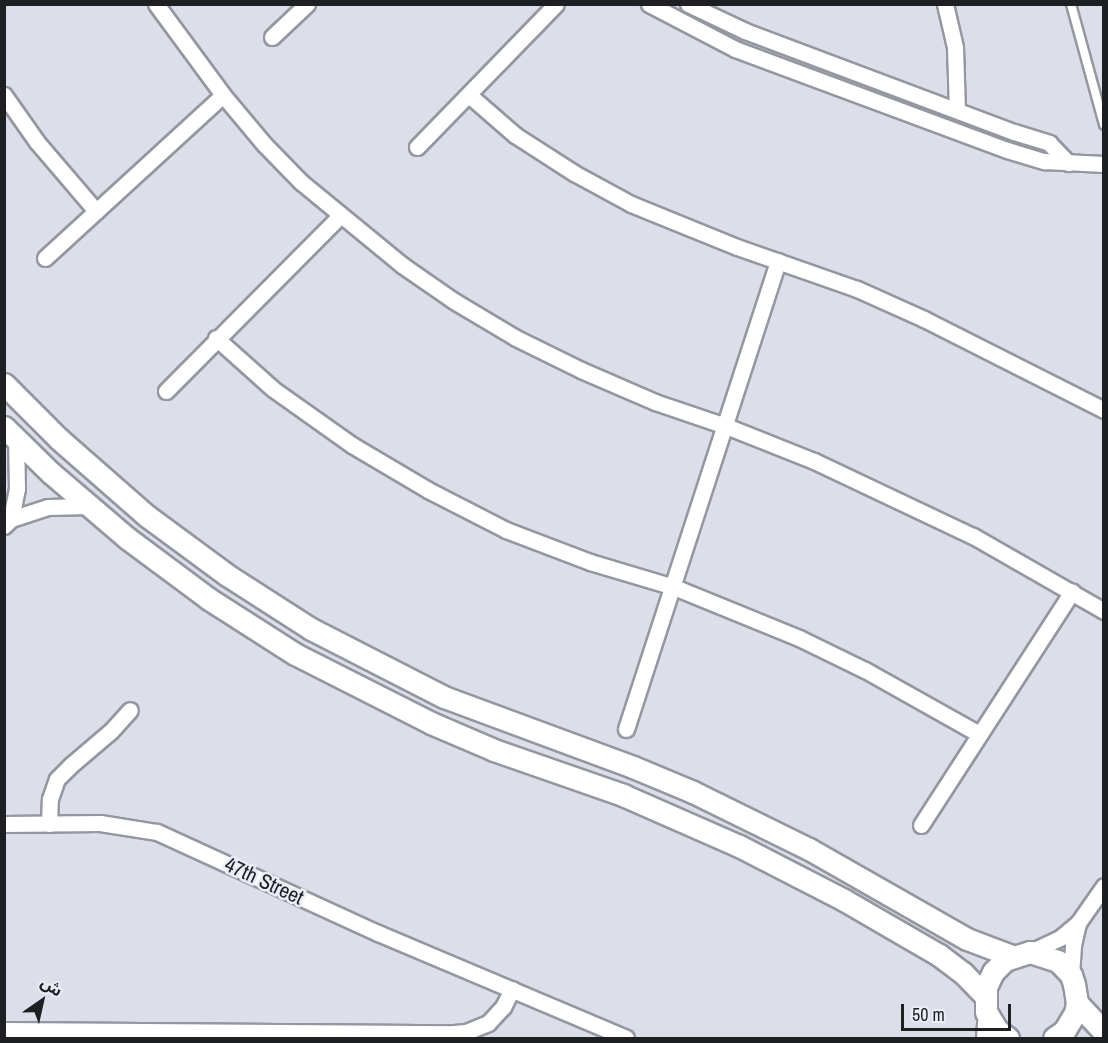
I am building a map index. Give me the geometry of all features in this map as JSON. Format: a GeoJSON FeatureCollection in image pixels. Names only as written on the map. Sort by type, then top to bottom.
{"type":"FeatureCollection","features":[{"type":"Feature","properties":{"kind":"street"},"geometry":{"type":"LineString","coordinates":[[156,4],[223,95],[264,144],[301,182],[340,216],[454,301],[516,338],[634,393],[814,461],[973,536],[1104,611]]}},
{"type":"Feature","properties":{"kind":"street"},"geometry":{"type":"LineString","coordinates":[[272,37],[307,4]]}},
{"type":"Feature","properties":{"kind":"street"},"geometry":{"type":"LineString","coordinates":[[417,147],[556,4]]}},
{"type":"Feature","properties":{"kind":"street"},"geometry":{"type":"LineString","coordinates":[[650,4],[735,49],[1006,150],[1044,161],[1104,164]]}},
{"type":"Feature","properties":{"kind":"street"},"geometry":{"type":"LineString","coordinates":[[688,4],[745,31],[1049,142],[1068,163]]}},
{"type":"Feature","properties":{"kind":"street"},"geometry":{"type":"LineString","coordinates":[[945,4],[955,48],[957,110]]}},
{"type":"Feature","properties":{"kind":"street"},"geometry":{"type":"LineString","coordinates":[[4,95],[37,142],[96,211]]}},
{"type":"Feature","properties":{"kind":"street"},"geometry":{"type":"LineString","coordinates":[[45,258],[223,95]]}},
{"type":"Feature","properties":{"kind":"street"},"geometry":{"type":"LineString","coordinates":[[469,95],[515,135],[574,173],[631,204],[857,289],[924,319],[1104,410]]}},
{"type":"Feature","properties":{"kind":"street"},"geometry":{"type":"LineString","coordinates":[[166,391],[216,338],[340,216]]}},
{"type":"Feature","properties":{"kind":"street"},"geometry":{"type":"LineString","coordinates":[[626,729],[778,261]]}},
{"type":"Feature","properties":{"kind":"street"},"geometry":{"type":"LineString","coordinates":[[216,338],[273,389],[299,408],[352,446],[428,490],[506,530],[590,562],[674,587],[818,647],[866,670],[979,734]]}},
{"type":"Feature","properties":{"kind":"street"},"geometry":{"type":"LineString","coordinates":[[4,384],[58,439],[147,516],[227,575],[311,629],[444,697],[633,767],[693,792],[809,849],[968,939],[1021,954],[1058,961],[1071,975]]}},
{"type":"Feature","properties":{"kind":"street"},"geometry":{"type":"LineString","coordinates":[[10,433],[88,506],[167,570],[209,599],[339,679],[431,723],[558,773],[622,795],[739,846],[844,900],[939,955],[963,974],[985,1004],[997,1030],[1008,1038]]}},
{"type":"Feature","properties":{"kind":"street"},"geometry":{"type":"LineString","coordinates":[[8,522],[18,480],[10,433]]}},
{"type":"Feature","properties":{"kind":"street"},"geometry":{"type":"LineString","coordinates":[[8,522],[48,507],[88,506]]}},
{"type":"Feature","properties":{"kind":"street"},"geometry":{"type":"LineString","coordinates":[[921,825],[1072,592]]}},
{"type":"Feature","properties":{"kind":"street"},"geometry":{"type":"LineString","coordinates":[[49,824],[50,799],[57,779],[70,765],[111,731],[130,710]]}},
{"type":"Feature","properties":{"kind":"street","name":"47th Street"},"geometry":{"type":"LineString","coordinates":[[4,824],[120,824],[157,832],[368,929],[626,1038]]}},
{"type":"Feature","properties":{"kind":"street"},"geometry":{"type":"LineString","coordinates":[[984,1038],[985,1004],[993,972],[1021,954],[1060,938],[1078,923],[1104,886]]}},
{"type":"Feature","properties":{"kind":"street"},"geometry":{"type":"LineString","coordinates":[[1078,923],[1073,945],[1071,975],[1077,1003],[1104,1032]]}},
{"type":"Feature","properties":{"kind":"street"},"geometry":{"type":"LineString","coordinates":[[4,1030],[454,1033],[466,1032],[488,1023],[503,1007],[512,989]]}},
{"type":"Feature","properties":{"kind":"street"},"geometry":{"type":"LineString","coordinates":[[1054,1038],[1070,1023],[1077,1003]]}},
{"type":"Feature","properties":{"kind":"lane"},"geometry":{"type":"LineString","coordinates":[[1071,4],[1104,124]]}}]}
